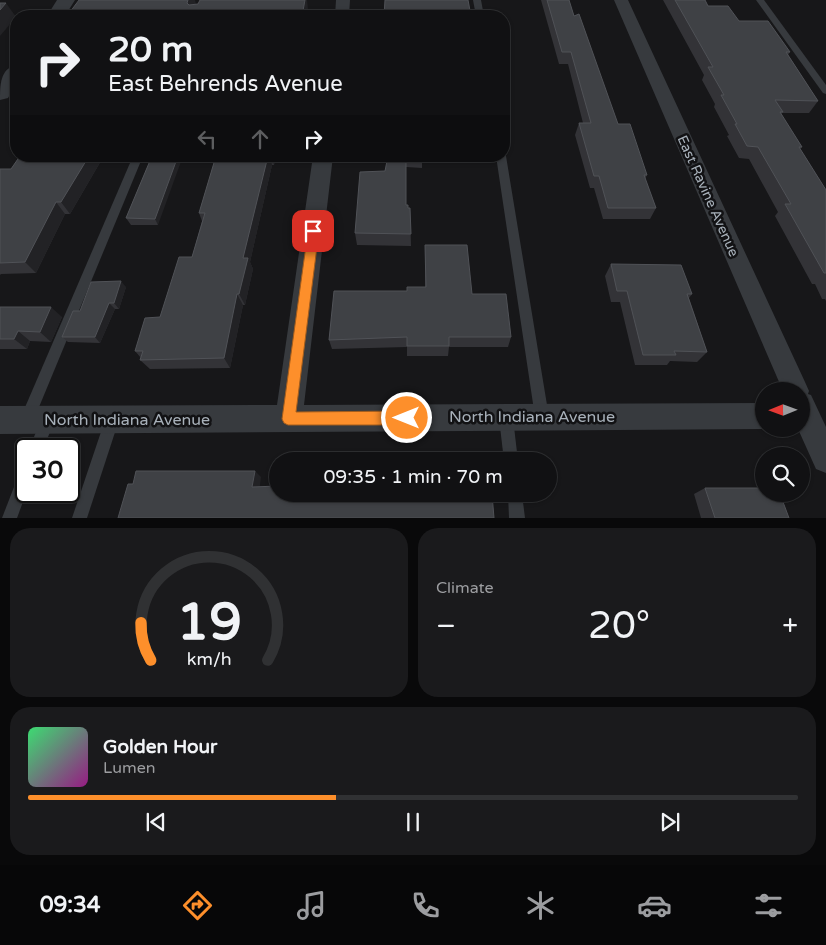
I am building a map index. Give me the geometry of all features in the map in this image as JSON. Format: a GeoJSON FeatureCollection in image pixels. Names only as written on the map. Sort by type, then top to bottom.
{"type":"FeatureCollection","features":[{"type":"Feature","properties":{"kind":"street","name":"East Ravine Avenue"},"geometry":{"type":"LineString","coordinates":[[621,0],[792,382]]}},
{"type":"Feature","properties":{"kind":"street"},"geometry":{"type":"LineString","coordinates":[[0,93],[10,79]]}},
{"type":"Feature","properties":{"kind":"street"},"geometry":{"type":"LineString","coordinates":[[288,419],[322,162]]}},
{"type":"Feature","properties":{"kind":"street","name":"North Indiana Avenue"},"geometry":{"type":"LineString","coordinates":[[25,420],[755,416]]}},
{"type":"Feature","properties":{"kind":"street"},"geometry":{"type":"LineString","coordinates":[[810,416],[826,459]]}},
{"type":"Feature","properties":{"kind":"lane"},"geometry":{"type":"LineString","coordinates":[[760,0],[826,91]]}},
{"type":"Feature","properties":{"kind":"lane"},"geometry":{"type":"LineString","coordinates":[[32,438],[25,420],[135,162]]}},
{"type":"Feature","properties":{"kind":"lane"},"geometry":{"type":"LineString","coordinates":[[502,162],[542,417]]}},
{"type":"Feature","properties":{"kind":"lane"},"geometry":{"type":"LineString","coordinates":[[506,418],[510,452]]}},
{"type":"Feature","properties":{"kind":"lane"},"geometry":{"type":"LineString","coordinates":[[79,518],[112,420]]}},
{"type":"Feature","properties":{"kind":"lane"},"geometry":{"type":"LineString","coordinates":[[9,518],[15,502]]}},
{"type":"Feature","properties":{"kind":"lane"},"geometry":{"type":"LineString","coordinates":[[516,502],[517,518]]}},
{"type":"Feature","properties":{"kind":"building"},"geometry":{"type":"Polygon","coordinates":[[[79,0],[188,0],[187,3],[189,5],[198,4],[200,0],[305,0],[303,10],[72,10],[79,0]]]}},
{"type":"Feature","properties":{"kind":"building"},"geometry":{"type":"Polygon","coordinates":[[[385,0],[468,0],[470,10],[384,10],[385,0]]]}},
{"type":"Feature","properties":{"kind":"building"},"geometry":{"type":"Polygon","coordinates":[[[547,0],[569,0],[574,16],[579,14],[618,124],[630,124],[647,175],[644,175],[656,208],[608,208],[599,176],[594,176],[579,123],[591,123],[571,52],[562,52],[547,0]]]}},
{"type":"Feature","properties":{"kind":"building"},"geometry":{"type":"Polygon","coordinates":[[[675,0],[705,0],[708,6],[728,6],[739,21],[768,21],[790,52],[786,52],[818,101],[775,100],[783,112],[780,112],[802,147],[799,147],[826,190],[826,273],[824,273],[785,204],[791,204],[758,147],[747,146],[721,95],[724,95],[708,67],[713,67],[675,0]]]}},
{"type":"Feature","properties":{"kind":"building"},"geometry":{"type":"Polygon","coordinates":[[[0,3],[6,3],[0,10],[0,3]]]}},
{"type":"Feature","properties":{"kind":"building"},"geometry":{"type":"Polygon","coordinates":[[[16,162],[85,162],[61,202],[56,202],[25,262],[0,263],[0,169],[11,169],[16,162]]]}},
{"type":"Feature","properties":{"kind":"building"},"geometry":{"type":"Polygon","coordinates":[[[149,162],[176,162],[155,219],[126,218],[149,162]]]}},
{"type":"Feature","properties":{"kind":"building"},"geometry":{"type":"Polygon","coordinates":[[[214,162],[267,162],[243,258],[248,258],[239,294],[237,294],[224,358],[140,360],[143,351],[135,351],[145,318],[160,317],[179,257],[192,257],[205,213],[199,213],[214,162]]]}},
{"type":"Feature","properties":{"kind":"building"},"geometry":{"type":"Polygon","coordinates":[[[387,162],[406,162],[406,205],[410,208],[411,234],[355,233],[360,172],[385,171],[387,162]]]}},
{"type":"Feature","properties":{"kind":"building"},"geometry":{"type":"Polygon","coordinates":[[[425,245],[467,245],[472,294],[506,294],[511,337],[449,337],[449,346],[407,346],[407,337],[329,340],[334,291],[407,291],[407,287],[426,287],[425,245]]]}},
{"type":"Feature","properties":{"kind":"building"},"geometry":{"type":"Polygon","coordinates":[[[611,264],[681,265],[692,294],[687,294],[707,352],[674,351],[676,355],[643,355],[627,291],[617,291],[611,264]]]}},
{"type":"Feature","properties":{"kind":"building"},"geometry":{"type":"Polygon","coordinates":[[[121,281],[114,303],[109,303],[95,337],[62,337],[73,311],[80,311],[91,282],[121,281]]]}},
{"type":"Feature","properties":{"kind":"building"},"geometry":{"type":"Polygon","coordinates":[[[0,307],[51,307],[40,332],[18,331],[14,339],[0,339],[0,307]]]}},
{"type":"Feature","properties":{"kind":"building"},"geometry":{"type":"Polygon","coordinates":[[[136,471],[255,471],[252,487],[269,486],[269,502],[493,502],[494,518],[118,518],[128,484],[133,484],[136,471]]]}},
{"type":"Feature","properties":{"kind":"building"},"geometry":{"type":"Polygon","coordinates":[[[705,488],[755,488],[755,502],[783,502],[789,518],[715,518],[705,488]]]}},
{"type":"Feature","properties":{"kind":"route"},"geometry":{"type":"LineString","coordinates":[[313,231],[288,419],[407,418]]}}]}
